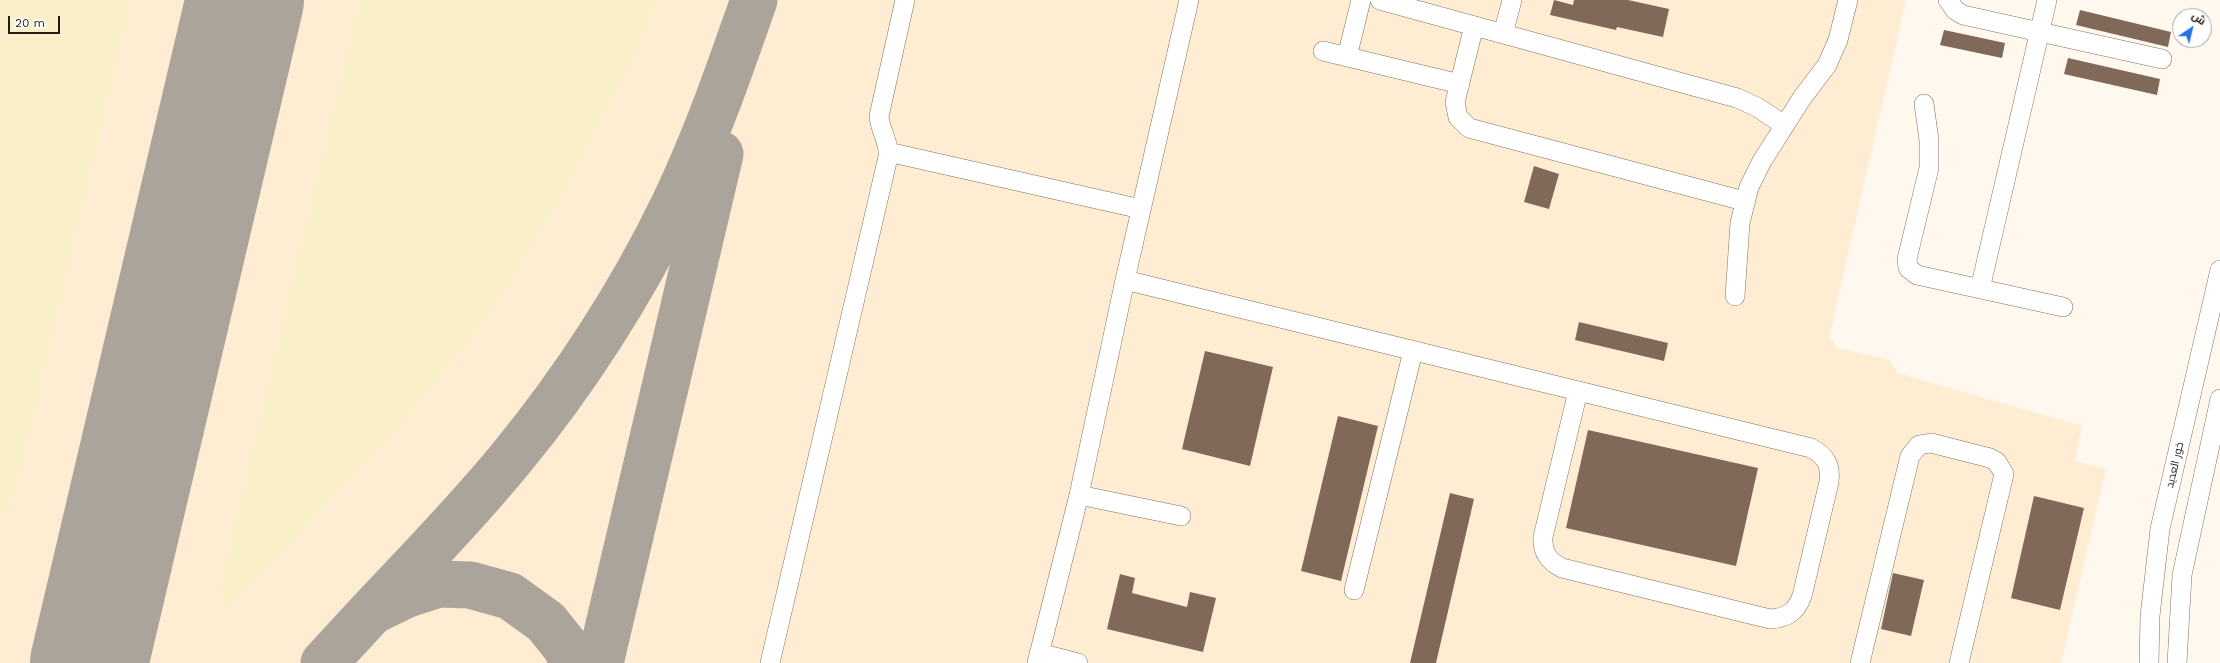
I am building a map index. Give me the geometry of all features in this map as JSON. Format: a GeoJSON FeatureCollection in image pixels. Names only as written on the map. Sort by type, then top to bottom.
{"type":"FeatureCollection","features":[{"type":"Feature","properties":{"kind":"street"},"geometry":{"type":"LineString","coordinates":[[770,663],[888,152],[880,126],[879,116],[905,0]]}},
{"type":"Feature","properties":{"kind":"street"},"geometry":{"type":"LineString","coordinates":[[1078,663],[1038,658],[1079,494],[1125,280],[1189,0]]}},
{"type":"Feature","properties":{"kind":"street"},"geometry":{"type":"LineString","coordinates":[[1348,57],[1361,0]]}},
{"type":"Feature","properties":{"kind":"street"},"geometry":{"type":"LineString","coordinates":[[1380,0],[1737,98],[1757,107],[1784,125]]}},
{"type":"Feature","properties":{"kind":"street"},"geometry":{"type":"LineString","coordinates":[[1503,34],[1512,0]]}},
{"type":"Feature","properties":{"kind":"street"},"geometry":{"type":"LineString","coordinates":[[1736,296],[1740,223],[1744,201],[1755,174],[1784,125],[1802,98],[1820,77],[1833,53],[1848,0]]}},
{"type":"Feature","properties":{"kind":"street"},"geometry":{"type":"LineString","coordinates":[[1948,0],[1955,10],[1963,15],[2162,59]]}},
{"type":"Feature","properties":{"kind":"street"},"geometry":{"type":"LineString","coordinates":[[1980,289],[2047,0]]}},
{"type":"Feature","properties":{"kind":"street"},"geometry":{"type":"LineString","coordinates":[[1474,26],[1455,102],[1458,117],[1469,128],[1744,201]]}},
{"type":"Feature","properties":{"kind":"street"},"geometry":{"type":"LineString","coordinates":[[1323,51],[1460,84]]}},
{"type":"Feature","properties":{"kind":"street"},"geometry":{"type":"LineString","coordinates":[[1924,104],[1929,140],[1929,168],[1907,264],[1912,273],[2063,307]]}},
{"type":"Feature","properties":{"kind":"street"},"geometry":{"type":"LineString","coordinates":[[888,152],[1141,209]]}},
{"type":"Feature","properties":{"kind":"street","name":"خور العديد"},"geometry":{"type":"LineString","coordinates":[[2149,663],[2150,616],[2160,530],[2220,270]]}},
{"type":"Feature","properties":{"kind":"street"},"geometry":{"type":"LineString","coordinates":[[1125,280],[1811,448],[1821,453],[1827,461],[1830,471],[1829,482],[1802,596],[1798,606],[1791,614],[1781,618],[1770,619],[1562,568],[1553,564],[1546,556],[1542,547],[1543,537],[1578,391]]}},
{"type":"Feature","properties":{"kind":"street"},"geometry":{"type":"LineString","coordinates":[[1354,590],[1414,351]]}},
{"type":"Feature","properties":{"kind":"street"},"geometry":{"type":"LineString","coordinates":[[2177,663],[2182,575],[2220,399]]}},
{"type":"Feature","properties":{"kind":"street"},"geometry":{"type":"LineString","coordinates":[[1860,663],[1910,456],[1919,445],[1931,443],[1990,458],[1997,462],[2004,474],[1959,663]]}},
{"type":"Feature","properties":{"kind":"street"},"geometry":{"type":"LineString","coordinates":[[1079,494],[1181,516]]}},
{"type":"Feature","properties":{"kind":"shaded area"},"geometry":{"type":"Polygon","coordinates":[[[0,0],[1906,0],[1829,337],[1837,348],[1890,360],[1897,373],[2082,426],[2075,461],[2106,469],[2061,663],[0,663],[0,0]]]}},
{"type":"Feature","properties":{"kind":"sand"},"geometry":{"type":"Polygon","coordinates":[[[0,0],[131,0],[19,480],[7,513],[1,524],[0,0]]]}},
{"type":"Feature","properties":{"kind":"sand"},"geometry":{"type":"Polygon","coordinates":[[[359,0],[656,0],[638,51],[558,203],[488,317],[406,418],[228,608],[221,606],[219,589],[359,0]]]}},
{"type":"Feature","properties":{"kind":"building"},"geometry":{"type":"Polygon","coordinates":[[[1554,0],[1573,5],[1574,0],[1628,0],[1669,9],[1663,37],[1617,27],[1616,30],[1550,15],[1554,0]]]}},
{"type":"Feature","properties":{"kind":"building"},"geometry":{"type":"Polygon","coordinates":[[[2080,10],[2171,32],[2168,47],[2076,25],[2080,10]]]}},
{"type":"Feature","properties":{"kind":"building"},"geometry":{"type":"Polygon","coordinates":[[[1944,30],[2005,43],[2002,58],[1940,45],[1944,30]]]}},
{"type":"Feature","properties":{"kind":"building"},"geometry":{"type":"Polygon","coordinates":[[[2068,58],[2160,79],[2157,95],[2064,74],[2068,58]]]}},
{"type":"Feature","properties":{"kind":"building"},"geometry":{"type":"Polygon","coordinates":[[[1534,166],[1559,174],[1549,209],[1524,202],[1534,166]]]}},
{"type":"Feature","properties":{"kind":"building"},"geometry":{"type":"Polygon","coordinates":[[[1579,322],[1668,343],[1664,361],[1575,340],[1579,322]]]}},
{"type":"Feature","properties":{"kind":"building"},"geometry":{"type":"Polygon","coordinates":[[[1205,351],[1273,367],[1250,466],[1182,449],[1205,351]]]}},
{"type":"Feature","properties":{"kind":"building"},"geometry":{"type":"Polygon","coordinates":[[[1338,416],[1378,426],[1341,581],[1301,571],[1338,416]]]}},
{"type":"Feature","properties":{"kind":"building"},"geometry":{"type":"Polygon","coordinates":[[[1588,430],[1758,468],[1736,566],[1566,528],[1588,430]]]}},
{"type":"Feature","properties":{"kind":"building"},"geometry":{"type":"Polygon","coordinates":[[[1450,493],[1474,499],[1436,663],[1410,663],[1450,493]]]}},
{"type":"Feature","properties":{"kind":"building"},"geometry":{"type":"Polygon","coordinates":[[[2034,496],[2084,508],[2060,610],[2011,598],[2034,496]]]}},
{"type":"Feature","properties":{"kind":"building"},"geometry":{"type":"Polygon","coordinates":[[[1893,573],[1924,580],[1911,636],[1881,629],[1893,573]]]}},
{"type":"Feature","properties":{"kind":"building"},"geometry":{"type":"Polygon","coordinates":[[[1120,574],[1135,578],[1132,593],[1187,607],[1190,592],[1216,598],[1203,652],[1107,629],[1120,574]]]}},
{"type":"Feature","properties":{"kind":"taxiway"},"geometry":{"type":"LineString","coordinates":[[372,611],[461,516],[512,457],[558,398],[621,303],[658,238],[686,180],[717,103],[754,0]]}},
{"type":"Feature","properties":{"kind":"taxiway"},"geometry":{"type":"LineString","coordinates":[[600,663],[720,154]]}},
{"type":"Feature","properties":{"kind":"taxiway"},"geometry":{"type":"LineString","coordinates":[[324,663],[372,611],[405,595],[439,584],[470,585],[510,596],[546,622],[566,647],[573,663]]}},
{"type":"Feature","properties":{"kind":"runway"},"geometry":{"type":"LineString","coordinates":[[89,663],[245,0]]}}]}
